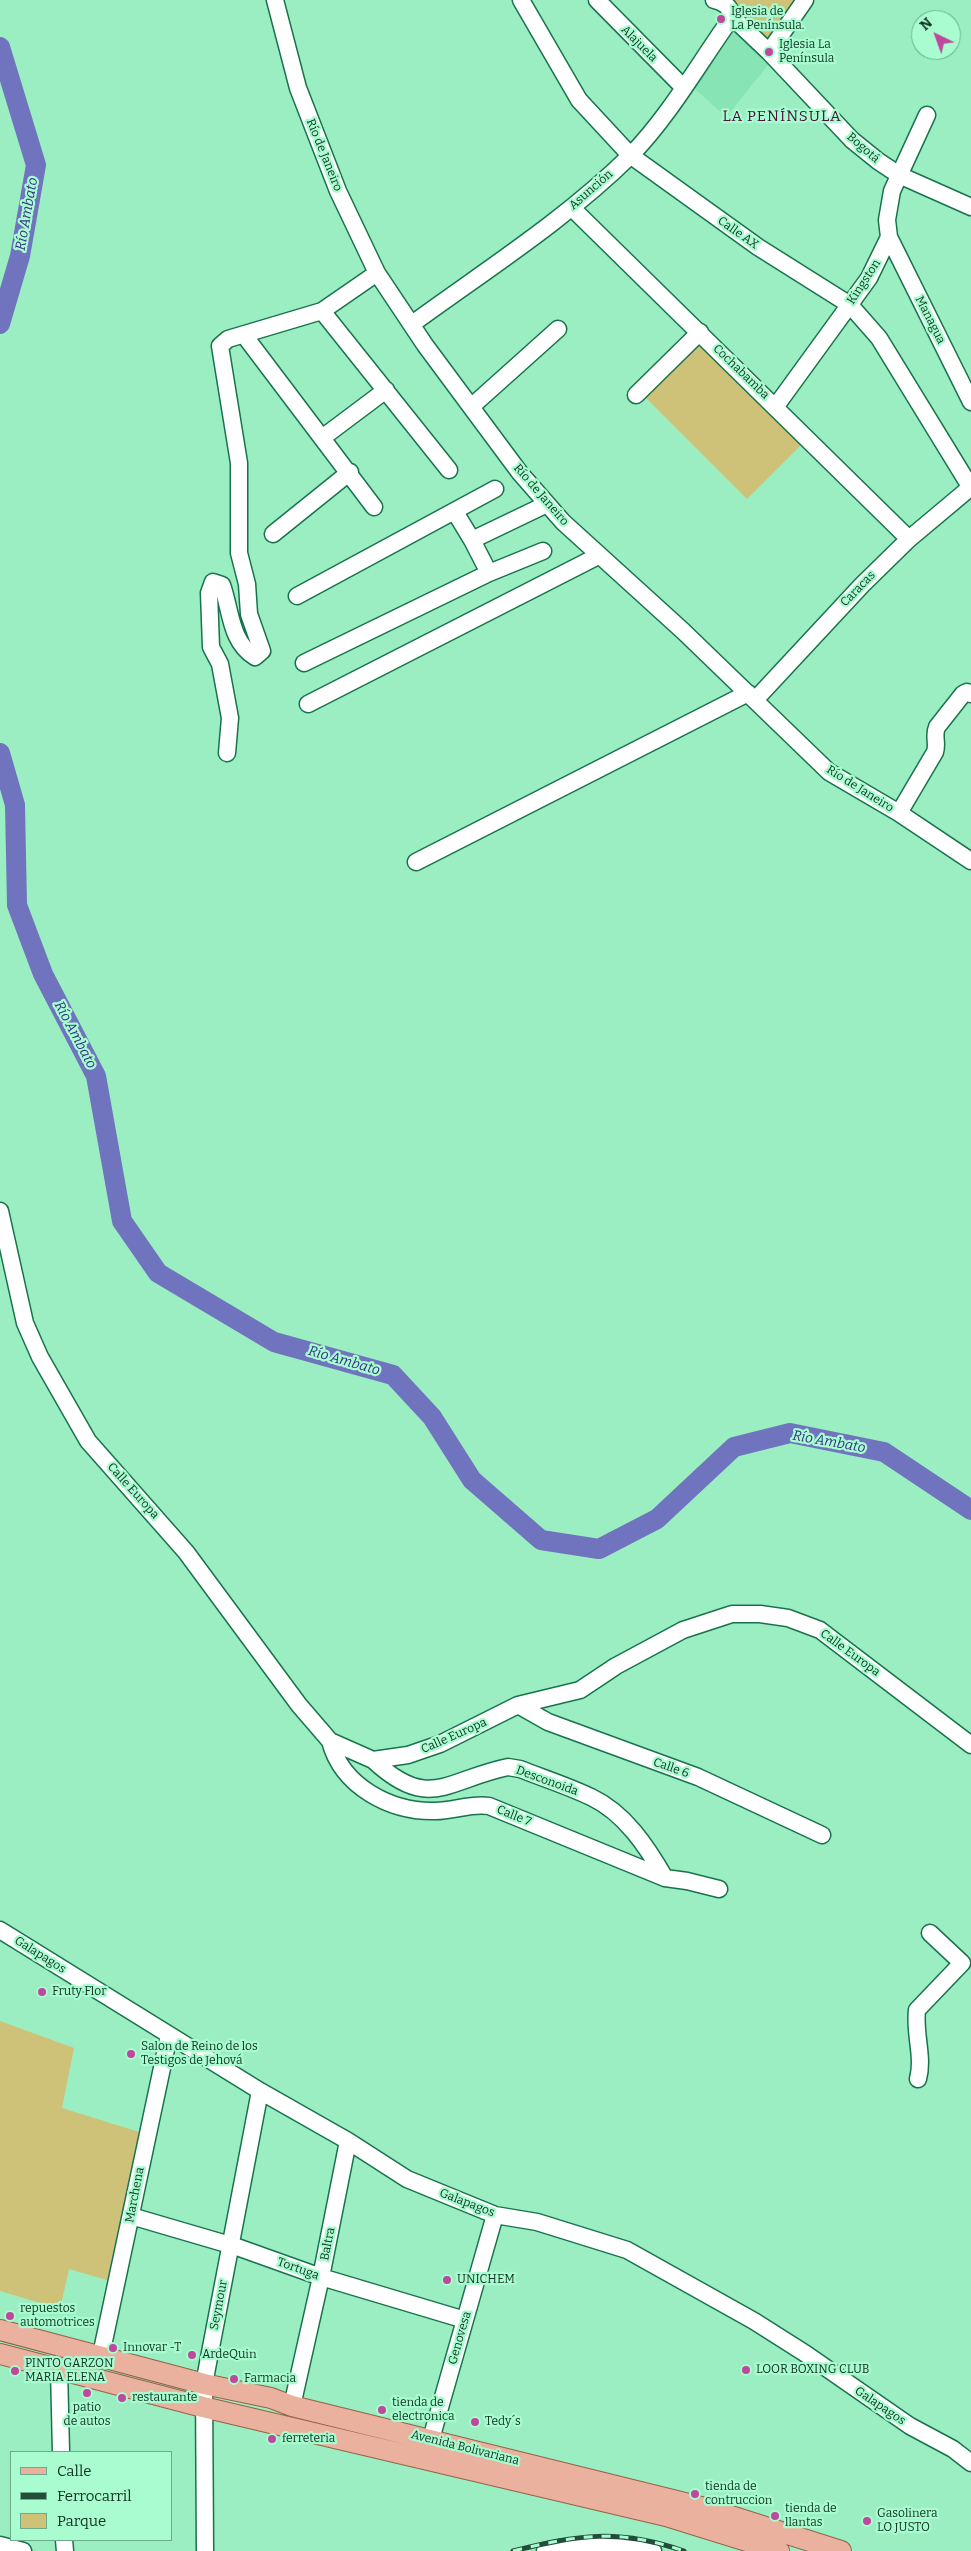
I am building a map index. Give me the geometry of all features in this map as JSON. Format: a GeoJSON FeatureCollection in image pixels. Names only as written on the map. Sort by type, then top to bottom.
{"type":"FeatureCollection","features":[{"type":"Feature","properties":{"kind":"main road","name":"Avenida Bolivariana"},"geometry":{"type":"LineString","coordinates":[[0,2330],[101,2355],[204,2384],[271,2398],[292,2406],[709,2509],[841,2551]]}},
{"type":"Feature","properties":{"kind":"main road","name":"Avenida Bolivariana"},"geometry":{"type":"LineString","coordinates":[[0,2354],[203,2407],[666,2516],[779,2551]]}},
{"type":"Feature","properties":{"kind":"main road"},"geometry":{"type":"LineString","coordinates":[[719,2532],[741,2551]]}},
{"type":"Feature","properties":{"kind":"street","name":"Río de Janeiro"},"geometry":{"type":"LineString","coordinates":[[276,0],[298,88],[338,191],[377,273],[520,473],[547,504],[598,556],[683,631],[829,772],[899,812],[971,861]]}},
{"type":"Feature","properties":{"kind":"street","name":"Calle AX"},"geometry":{"type":"LineString","coordinates":[[521,0],[579,100],[630,155],[758,247],[850,305],[879,338],[971,488]]}},
{"type":"Feature","properties":{"kind":"street","name":"Alajuela"},"geometry":{"type":"LineString","coordinates":[[597,0],[683,87]]}},
{"type":"Feature","properties":{"kind":"street"},"geometry":{"type":"LineString","coordinates":[[769,52],[805,0]]}},
{"type":"Feature","properties":{"kind":"street","name":"Bogotá"},"geometry":{"type":"LineString","coordinates":[[722,1],[732,11],[732,18],[769,52],[852,140],[899,175],[971,207]]}},
{"type":"Feature","properties":{"kind":"street","name":"Asunción"},"geometry":{"type":"LineString","coordinates":[[412,324],[572,208],[630,155],[647,136],[732,18]]}},
{"type":"Feature","properties":{"kind":"street","name":"Kingston"},"geometry":{"type":"LineString","coordinates":[[776,406],[870,278],[889,238],[888,205],[899,175],[926,115]]}},
{"type":"Feature","properties":{"kind":"street","name":"Cochabamba"},"geometry":{"type":"LineString","coordinates":[[572,208],[776,406],[908,539]]}},
{"type":"Feature","properties":{"kind":"street","name":"Managua"},"geometry":{"type":"LineString","coordinates":[[889,238],[971,402]]}},
{"type":"Feature","properties":{"kind":"street"},"geometry":{"type":"LineString","coordinates":[[227,753],[230,718],[222,684],[220,664],[211,647],[209,593],[213,582],[222,586],[239,643],[246,652],[254,657],[262,651],[249,614],[248,584],[239,553],[239,463],[220,346],[228,339],[322,311],[377,273]]}},
{"type":"Feature","properties":{"kind":"street"},"geometry":{"type":"LineString","coordinates":[[322,311],[449,470]]}},
{"type":"Feature","properties":{"kind":"street"},"geometry":{"type":"LineString","coordinates":[[472,407],[558,329]]}},
{"type":"Feature","properties":{"kind":"street"},"geometry":{"type":"LineString","coordinates":[[636,395],[700,332]]}},
{"type":"Feature","properties":{"kind":"street"},"geometry":{"type":"LineString","coordinates":[[244,335],[350,472],[374,507]]}},
{"type":"Feature","properties":{"kind":"street"},"geometry":{"type":"LineString","coordinates":[[322,438],[386,390]]}},
{"type":"Feature","properties":{"kind":"street"},"geometry":{"type":"LineString","coordinates":[[273,534],[350,472]]}},
{"type":"Feature","properties":{"kind":"street","name":"Caracas"},"geometry":{"type":"LineString","coordinates":[[751,697],[908,539],[971,488]]}},
{"type":"Feature","properties":{"kind":"street"},"geometry":{"type":"LineString","coordinates":[[297,596],[495,489]]}},
{"type":"Feature","properties":{"kind":"street"},"geometry":{"type":"LineString","coordinates":[[472,540],[547,504]]}},
{"type":"Feature","properties":{"kind":"street"},"geometry":{"type":"LineString","coordinates":[[455,512],[489,573]]}},
{"type":"Feature","properties":{"kind":"street"},"geometry":{"type":"LineString","coordinates":[[304,663],[489,573],[543,551]]}},
{"type":"Feature","properties":{"kind":"street"},"geometry":{"type":"LineString","coordinates":[[308,704],[598,556]]}},
{"type":"Feature","properties":{"kind":"street"},"geometry":{"type":"LineString","coordinates":[[899,812],[935,752],[938,744],[934,732],[937,727],[963,694],[967,692],[971,694]]}},
{"type":"Feature","properties":{"kind":"street"},"geometry":{"type":"LineString","coordinates":[[416,862],[751,697]]}},
{"type":"Feature","properties":{"kind":"street","name":"Calle Europa"},"geometry":{"type":"LineString","coordinates":[[0,1211],[24,1323],[40,1357],[88,1441],[186,1552],[299,1705],[330,1741],[373,1760],[408,1755],[440,1744],[518,1705],[580,1690],[616,1666],[683,1630],[732,1614],[760,1614],[788,1618],[820,1630],[971,1745]]}},
{"type":"Feature","properties":{"kind":"street","name":"Calle 6"},"geometry":{"type":"LineString","coordinates":[[518,1705],[548,1722],[698,1777],[822,1835]]}},
{"type":"Feature","properties":{"kind":"street","name":"Calle 7"},"geometry":{"type":"LineString","coordinates":[[330,1741],[333,1753],[351,1779],[374,1796],[406,1809],[436,1811],[480,1804],[489,1806],[665,1878],[687,1881],[718,1890]]}},
{"type":"Feature","properties":{"kind":"street","name":"Desconoida"},"geometry":{"type":"LineString","coordinates":[[373,1760],[399,1780],[430,1790],[508,1767],[520,1769],[593,1798],[624,1821],[647,1848],[665,1878]]}},
{"type":"Feature","properties":{"kind":"street","name":"Galapagos"},"geometry":{"type":"LineString","coordinates":[[0,1930],[260,2091],[348,2140],[407,2179],[495,2215],[537,2222],[626,2250],[754,2321],[806,2354],[910,2426],[953,2449],[971,2462]]}},
{"type":"Feature","properties":{"kind":"street"},"geometry":{"type":"LineString","coordinates":[[918,2079],[920,2069],[916,2035],[917,2010],[966,1961],[930,1934]]}},
{"type":"Feature","properties":{"kind":"street","name":"Marchena"},"geometry":{"type":"LineString","coordinates":[[101,2355],[131,2216],[146,2134],[169,2035]]}},
{"type":"Feature","properties":{"kind":"street","name":"Seymour"},"geometry":{"type":"LineString","coordinates":[[205,2551],[204,2384],[260,2091]]}},
{"type":"Feature","properties":{"kind":"street","name":"Baltra"},"geometry":{"type":"LineString","coordinates":[[292,2406],[321,2278],[348,2140]]}},
{"type":"Feature","properties":{"kind":"street","name":"Genovesa"},"geometry":{"type":"LineString","coordinates":[[432,2462],[431,2439],[495,2215]]}},
{"type":"Feature","properties":{"kind":"street","name":"Tortuga"},"geometry":{"type":"LineString","coordinates":[[131,2216],[231,2245],[321,2278],[465,2320]]}},
{"type":"Feature","properties":{"kind":"street"},"geometry":{"type":"LineString","coordinates":[[59,2369],[62,2451]]}},
{"type":"Feature","properties":{"kind":"street"},"geometry":{"type":"LineString","coordinates":[[932,2438],[971,2445]]}},
{"type":"Feature","properties":{"kind":"street"},"geometry":{"type":"LineString","coordinates":[[0,2545],[23,2551]]}},
{"type":"Feature","properties":{"kind":"street"},"geometry":{"type":"LineString","coordinates":[[545,2551],[592,2545],[644,2548],[652,2551]]}},
{"type":"Feature","properties":{"kind":"shaded area"},"geometry":{"type":"Polygon","coordinates":[[[735,28],[769,64],[726,117],[693,87],[735,28]]]}},
{"type":"Feature","properties":{"kind":"green space"},"geometry":{"type":"Polygon","coordinates":[[[730,0],[800,0],[767,40],[730,0]]]}},
{"type":"Feature","properties":{"kind":"green space"},"geometry":{"type":"Polygon","coordinates":[[[697,341],[801,445],[747,499],[643,395],[697,341]]]}},
{"type":"Feature","properties":{"kind":"green space"},"geometry":{"type":"Polygon","coordinates":[[[0,2021],[74,2048],[62,2108],[146,2134],[117,2283],[69,2269],[60,2309],[0,2291],[0,2021]]]}},
{"type":"Feature","properties":{"kind":"waterway","name":"Río Ambato"},"geometry":{"type":"LineString","coordinates":[[0,47],[36,165],[20,256],[0,324]]}},
{"type":"Feature","properties":{"kind":"waterway","name":"Río Ambato"},"geometry":{"type":"LineString","coordinates":[[0,753],[15,805],[17,905],[43,974],[96,1076],[122,1221],[158,1273],[274,1342],[393,1375],[432,1417],[472,1480],[541,1540],[599,1549],[657,1519],[734,1447],[790,1433],[884,1452],[971,1510]]}},
{"type":"Feature","properties":{"kind":"railway"},"geometry":{"type":"LineString","coordinates":[[513,2551],[558,2541],[598,2536],[638,2539],[684,2551]]}},
{"type":"Feature","properties":{"kind":"place","name":"Iglesia de La Península."},"geometry":{"type":"Point","coordinates":[721,19]}},
{"type":"Feature","properties":{"kind":"place","name":"Iglesia La Península"},"geometry":{"type":"Point","coordinates":[769,52]}},
{"type":"Feature","properties":{"kind":"place","name":"Fruty Flor"},"geometry":{"type":"Point","coordinates":[42,1992]}},
{"type":"Feature","properties":{"kind":"place","name":"Salon de Reino de los Testigos de Jehová"},"geometry":{"type":"Point","coordinates":[131,2054]}},
{"type":"Feature","properties":{"kind":"place","name":"UNICHEM"},"geometry":{"type":"Point","coordinates":[447,2280]}},
{"type":"Feature","properties":{"kind":"place","name":"repuestos automotrices"},"geometry":{"type":"Point","coordinates":[10,2316]}},
{"type":"Feature","properties":{"kind":"place","name":"Innovar -T"},"geometry":{"type":"Point","coordinates":[113,2348]}},
{"type":"Feature","properties":{"kind":"place","name":"ArdeQuin"},"geometry":{"type":"Point","coordinates":[192,2355]}},
{"type":"Feature","properties":{"kind":"place","name":"LOOR BOXING CLUB"},"geometry":{"type":"Point","coordinates":[746,2370]}},
{"type":"Feature","properties":{"kind":"place","name":"PINTO GARZON MARIA ELENA"},"geometry":{"type":"Point","coordinates":[15,2371]}},
{"type":"Feature","properties":{"kind":"place","name":"Farmacia"},"geometry":{"type":"Point","coordinates":[234,2379]}},
{"type":"Feature","properties":{"kind":"place","name":"patio de autos"},"geometry":{"type":"Point","coordinates":[87,2393]}},
{"type":"Feature","properties":{"kind":"place","name":"restaurante"},"geometry":{"type":"Point","coordinates":[122,2398]}},
{"type":"Feature","properties":{"kind":"place","name":"tienda de electronica"},"geometry":{"type":"Point","coordinates":[382,2410]}},
{"type":"Feature","properties":{"kind":"place","name":"Tedy´s"},"geometry":{"type":"Point","coordinates":[475,2422]}},
{"type":"Feature","properties":{"kind":"place","name":"ferreteria"},"geometry":{"type":"Point","coordinates":[272,2439]}},
{"type":"Feature","properties":{"kind":"place","name":"tienda de contruccion"},"geometry":{"type":"Point","coordinates":[695,2494]}},
{"type":"Feature","properties":{"kind":"place","name":"tienda de llantas"},"geometry":{"type":"Point","coordinates":[775,2516]}},
{"type":"Feature","properties":{"kind":"place","name":"Gasolinera LO JUSTO"},"geometry":{"type":"Point","coordinates":[867,2521]}},
{"type":"Feature","properties":{"kind":"district","name":"LA PENÍNSULA"},"geometry":{"type":"Point","coordinates":[782,117]}}]}
